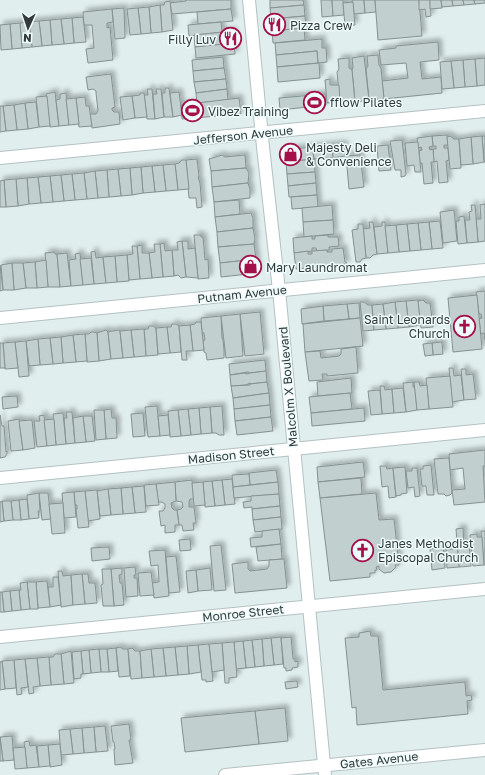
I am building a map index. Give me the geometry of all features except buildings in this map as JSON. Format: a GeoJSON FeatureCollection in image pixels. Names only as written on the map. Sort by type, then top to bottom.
{"type":"FeatureCollection","features":[{"type":"Feature","properties":{"kind":"street","name":"Malcolm X Boulevard"},"geometry":{"type":"LineString","coordinates":[[249,0],[279,290],[293,449],[325,770]]}},
{"type":"Feature","properties":{"kind":"street","name":"Jefferson Avenue"},"geometry":{"type":"LineString","coordinates":[[0,158],[485,111]]}},
{"type":"Feature","properties":{"kind":"street","name":"Putnam Avenue"},"geometry":{"type":"LineString","coordinates":[[0,318],[485,270]]}},
{"type":"Feature","properties":{"kind":"street","name":"Madison Street"},"geometry":{"type":"LineString","coordinates":[[0,478],[485,430]]}},
{"type":"Feature","properties":{"kind":"street","name":"Monroe Street"},"geometry":{"type":"LineString","coordinates":[[0,637],[485,589]]}},
{"type":"Feature","properties":{"kind":"street","name":"Gates Avenue"},"geometry":{"type":"LineString","coordinates":[[225,775],[325,770],[485,750]]}},
{"type":"Feature","properties":{"kind":"place","name":"Pizza Crew"},"geometry":{"type":"Point","coordinates":[275,25]}},
{"type":"Feature","properties":{"kind":"place","name":"Filly Luv"},"geometry":{"type":"Point","coordinates":[231,39]}},
{"type":"Feature","properties":{"kind":"place","name":"fflow Pilates"},"geometry":{"type":"Point","coordinates":[315,102]}},
{"type":"Feature","properties":{"kind":"place","name":"Vibez Training"},"geometry":{"type":"Point","coordinates":[192,111]}},
{"type":"Feature","properties":{"kind":"place","name":"Majesty Deli & Convenience"},"geometry":{"type":"Point","coordinates":[290,154]}},
{"type":"Feature","properties":{"kind":"place","name":"Mary Laundromat"},"geometry":{"type":"Point","coordinates":[250,267]}},
{"type":"Feature","properties":{"kind":"place","name":"Saint Leonards Church"},"geometry":{"type":"Point","coordinates":[465,326]}},
{"type":"Feature","properties":{"kind":"place","name":"Janes Methodist Episcopal Church"},"geometry":{"type":"Point","coordinates":[362,550]}}]}
